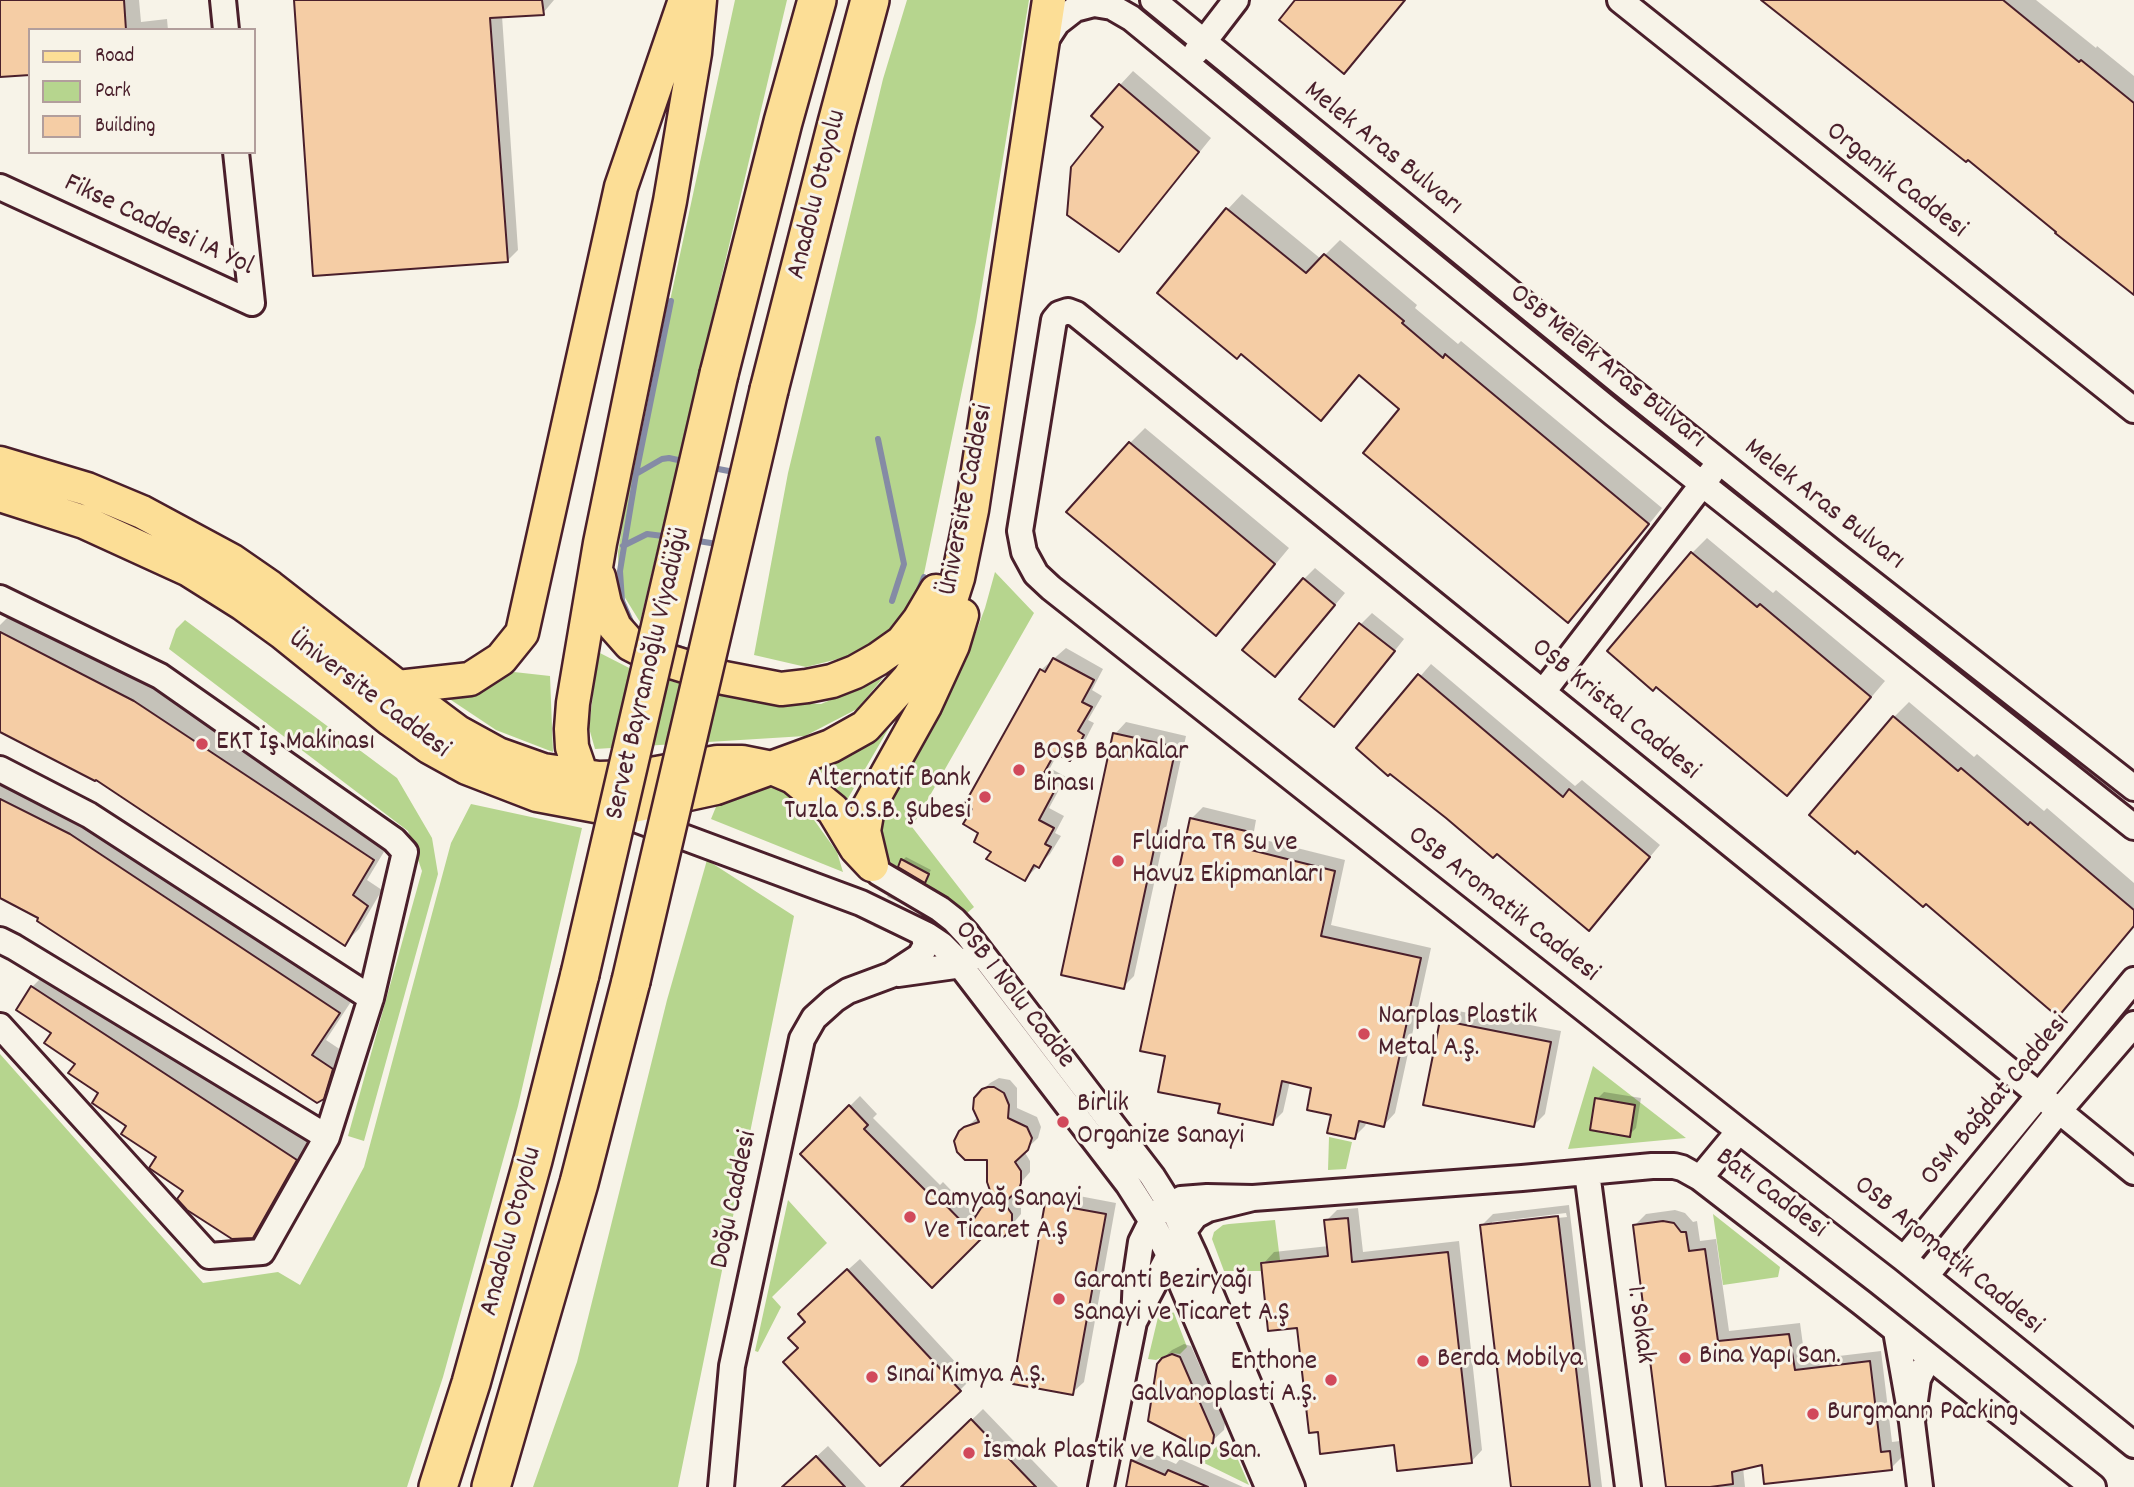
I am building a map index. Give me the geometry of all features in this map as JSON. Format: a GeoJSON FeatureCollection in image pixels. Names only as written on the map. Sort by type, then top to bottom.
{"type":"FeatureCollection","features":[{"type":"Feature","properties":{"kind":"highway","name":"Anadolu Otoyolu"},"geometry":{"type":"LineString","coordinates":[[719,374],[817,0]]}},
{"type":"Feature","properties":{"kind":"highway","name":"Anadolu Otoyolu"},"geometry":{"type":"LineString","coordinates":[[769,390],[870,0]]}},
{"type":"Feature","properties":{"kind":"highway","name":"Servet Bayramoğlu Viyadüğü"},"geometry":{"type":"LineString","coordinates":[[580,974],[719,374]]}},
{"type":"Feature","properties":{"kind":"highway","name":"Servet Bayramoğlu Viyadüğü"},"geometry":{"type":"LineString","coordinates":[[631,981],[769,390]]}},
{"type":"Feature","properties":{"kind":"highway","name":"Anadolu Otoyolu"},"geometry":{"type":"LineString","coordinates":[[438,1487],[471,1383],[519,1213],[580,974]]}},
{"type":"Feature","properties":{"kind":"highway","name":"Anadolu Otoyolu"},"geometry":{"type":"LineString","coordinates":[[491,1487],[579,1183],[631,981]]}},
{"type":"Feature","properties":{"kind":"main road"},"geometry":{"type":"LineString","coordinates":[[398,687],[470,679],[500,659],[522,633],[621,187],[685,0]]}},
{"type":"Feature","properties":{"kind":"main road"},"geometry":{"type":"LineString","coordinates":[[601,807],[582,776],[572,747],[573,703],[596,565],[670,201],[695,53],[700,0]]}},
{"type":"Feature","properties":{"kind":"main road","name":"Üniversite Caddesi"},"geometry":{"type":"LineString","coordinates":[[0,495],[84,522],[189,570],[283,633],[429,747],[467,768],[537,795],[601,807],[633,806],[716,788],[831,746],[865,727],[909,678],[937,631],[951,600],[962,564],[1049,0]]}},
{"type":"Feature","properties":{"kind":"main road","name":"Üniversite Caddesi"},"geometry":{"type":"LineString","coordinates":[[0,463],[87,489],[142,512],[189,536],[270,587],[398,687]]}},
{"type":"Feature","properties":{"kind":"main road"},"geometry":{"type":"LineString","coordinates":[[596,565],[605,604],[615,627],[630,644],[655,657],[724,678],[780,689],[807,686],[832,681],[855,672],[902,642],[935,593],[972,510]]}},
{"type":"Feature","properties":{"kind":"main road"},"geometry":{"type":"LineString","coordinates":[[872,864],[864,831],[868,807],[925,706],[953,645],[969,592],[972,510]]}},
{"type":"Feature","properties":{"kind":"main road","name":"OSB 1 Nolu Cadde"},"geometry":{"type":"LineString","coordinates":[[398,687],[458,732],[498,754],[544,770],[599,778],[635,777],[717,762],[742,762],[772,768],[793,777],[832,810],[856,848],[872,864]]}},
{"type":"Feature","properties":{"kind":"street"},"geometry":{"type":"LineString","coordinates":[[223,0],[226,28]]}},
{"type":"Feature","properties":{"kind":"street","name":"Melek Aras Bulvarı"},"geometry":{"type":"LineString","coordinates":[[1153,0],[1719,461],[2134,788]]}},
{"type":"Feature","properties":{"kind":"street"},"geometry":{"type":"LineString","coordinates":[[1187,64],[1236,0]]}},
{"type":"Feature","properties":{"kind":"street","name":"Organik Caddesi"},"geometry":{"type":"LineString","coordinates":[[1620,0],[2134,410]]}},
{"type":"Feature","properties":{"kind":"street","name":"OSB Melek Aras Bulvarı"},"geometry":{"type":"LineString","coordinates":[[1042,46],[1057,23],[1076,9],[1094,4],[1112,7],[1132,18],[1614,414],[2134,827]]}},
{"type":"Feature","properties":{"kind":"street","name":"Fikse Caddesi 1A Yol"},"geometry":{"type":"LineString","coordinates":[[0,187],[252,303],[236,154]]}},
{"type":"Feature","properties":{"kind":"street","name":"OSB Kristal Caddesi"},"geometry":{"type":"LineString","coordinates":[[1054,320],[1059,314],[1068,311],[1076,314],[2134,1172]]}},
{"type":"Feature","properties":{"kind":"street","name":"OSB Aromatik Caddesi"},"geometry":{"type":"LineString","coordinates":[[1054,320],[1020,531],[1024,552],[1036,574],[1905,1259],[2134,1445]]}},
{"type":"Feature","properties":{"kind":"street"},"geometry":{"type":"LineString","coordinates":[[1543,692],[1719,461]]}},
{"type":"Feature","properties":{"kind":"street"},"geometry":{"type":"LineString","coordinates":[[0,598],[160,676],[394,839],[405,852],[371,998],[327,1136],[262,1252],[209,1256],[0,1026]]}},
{"type":"Feature","properties":{"kind":"street"},"geometry":{"type":"LineString","coordinates":[[0,769],[89,815],[371,998]]}},
{"type":"Feature","properties":{"kind":"street","name":"OSB 1 Nolu Cadde"},"geometry":{"type":"LineString","coordinates":[[601,807],[861,903],[943,945],[962,965],[1128,1184],[1160,1212]]}},
{"type":"Feature","properties":{"kind":"street","name":"OSB 1 Nolu Cadde"},"geometry":{"type":"LineString","coordinates":[[872,864],[880,873],[954,920],[1138,1157],[1160,1212],[1292,1487]]}},
{"type":"Feature","properties":{"kind":"street","name":"Doğu Caddesi"},"geometry":{"type":"LineString","coordinates":[[891,975],[920,956],[926,945],[923,933]]}},
{"type":"Feature","properties":{"kind":"street"},"geometry":{"type":"LineString","coordinates":[[0,940],[327,1136]]}},
{"type":"Feature","properties":{"kind":"street"},"geometry":{"type":"LineString","coordinates":[[962,965],[972,958],[974,943]]}},
{"type":"Feature","properties":{"kind":"street","name":"Doğu Caddesi"},"geometry":{"type":"LineString","coordinates":[[721,1487],[732,1366],[802,1038],[814,1018],[848,991],[891,975],[962,965]]}},
{"type":"Feature","properties":{"kind":"street","name":"OSM Bağdat Caddesi"},"geometry":{"type":"LineString","coordinates":[[1926,1276],[2050,1104],[2134,981]]}},
{"type":"Feature","properties":{"kind":"street","name":"OSM Bağdat Caddesi"},"geometry":{"type":"LineString","coordinates":[[1905,1259],[2050,1104],[2134,1024]]}},
{"type":"Feature","properties":{"kind":"street"},"geometry":{"type":"LineString","coordinates":[[1700,1178],[1739,1130]]}},
{"type":"Feature","properties":{"kind":"street","name":"Batı Caddesi"},"geometry":{"type":"LineString","coordinates":[[1160,1212],[1181,1199],[1194,1197],[1253,1198],[1664,1165],[1682,1168],[1700,1178],[2093,1487]]}},
{"type":"Feature","properties":{"kind":"street","name":"1. Sokak"},"geometry":{"type":"LineString","coordinates":[[1587,1172],[1628,1487]]}},
{"type":"Feature","properties":{"kind":"street","name":"Batı Caddesi"},"geometry":{"type":"LineString","coordinates":[[1176,1241],[1191,1220],[1201,1212],[1253,1198]]}},
{"type":"Feature","properties":{"kind":"street"},"geometry":{"type":"LineString","coordinates":[[1101,1487],[1134,1322],[1139,1250],[1160,1212]]}},
{"type":"Feature","properties":{"kind":"street"},"geometry":{"type":"LineString","coordinates":[[1134,1322],[1176,1241]]}},
{"type":"Feature","properties":{"kind":"street","name":"OSB 1 Nolu Cadde"},"geometry":{"type":"LineString","coordinates":[[1176,1241],[1268,1487]]}},
{"type":"Feature","properties":{"kind":"street"},"geometry":{"type":"LineString","coordinates":[[1896,1331],[1920,1487]]}},
{"type":"Feature","properties":{"kind":"street"},"geometry":{"type":"LineString","coordinates":[[1912,1422],[1918,1380],[1931,1358]]}},
{"type":"Feature","properties":{"kind":"green space"},"geometry":{"type":"Polygon","coordinates":[[[735,0],[787,0],[640,622],[619,588],[618,552],[735,0]]]}},
{"type":"Feature","properties":{"kind":"green space"},"geometry":{"type":"Polygon","coordinates":[[[907,0],[1029,0],[976,322],[920,593],[894,630],[846,657],[806,667],[754,655],[788,473],[883,79],[907,0]]]}},
{"type":"Feature","properties":{"kind":"green space"},"geometry":{"type":"Polygon","coordinates":[[[995,572],[1034,613],[912,827],[974,907],[966,914],[887,860],[879,847],[878,820],[891,792],[918,752],[966,659],[995,572]]]}},
{"type":"Feature","properties":{"kind":"green space"},"geometry":{"type":"Polygon","coordinates":[[[185,620],[397,778],[432,838],[438,874],[364,1141],[348,1136],[422,871],[408,831],[169,649],[176,629],[185,620]]]}},
{"type":"Feature","properties":{"kind":"green space"},"geometry":{"type":"Polygon","coordinates":[[[598,652],[639,673],[749,701],[821,704],[883,678],[857,709],[805,736],[595,749],[589,728],[598,652]]]}},
{"type":"Feature","properties":{"kind":"green space"},"geometry":{"type":"Polygon","coordinates":[[[514,672],[550,676],[553,752],[496,730],[445,696],[479,688],[514,672]]]}},
{"type":"Feature","properties":{"kind":"green space"},"geometry":{"type":"Polygon","coordinates":[[[893,721],[847,800],[818,769],[893,721]]]}},
{"type":"Feature","properties":{"kind":"green space"},"geometry":{"type":"Polygon","coordinates":[[[773,782],[804,806],[837,852],[843,872],[711,819],[720,797],[773,782]]]}},
{"type":"Feature","properties":{"kind":"green space"},"geometry":{"type":"Polygon","coordinates":[[[471,804],[582,828],[518,1106],[443,1377],[407,1487],[0,1487],[0,1054],[203,1283],[278,1272],[300,1285],[364,1167],[451,843],[471,804]]]}},
{"type":"Feature","properties":{"kind":"green space"},"geometry":{"type":"Polygon","coordinates":[[[707,860],[794,916],[678,1487],[533,1487],[577,1362],[667,1000],[707,860]]]}},
{"type":"Feature","properties":{"kind":"green space"},"geometry":{"type":"Polygon","coordinates":[[[1593,1066],[1686,1138],[1568,1149],[1593,1066]]]}},
{"type":"Feature","properties":{"kind":"green space"},"geometry":{"type":"Polygon","coordinates":[[[1329,1137],[1352,1142],[1346,1169],[1328,1170],[1329,1137]]]}},
{"type":"Feature","properties":{"kind":"green space"},"geometry":{"type":"Polygon","coordinates":[[[788,1200],[827,1243],[772,1297],[781,1307],[758,1352],[755,1351],[788,1200]]]}},
{"type":"Feature","properties":{"kind":"green space"},"geometry":{"type":"Polygon","coordinates":[[[1713,1214],[1780,1267],[1778,1277],[1723,1285],[1713,1214]]]}},
{"type":"Feature","properties":{"kind":"green space"},"geometry":{"type":"Polygon","coordinates":[[[1275,1220],[1280,1260],[1260,1262],[1261,1271],[1224,1271],[1212,1239],[1214,1232],[1223,1225],[1275,1220]]]}},
{"type":"Feature","properties":{"kind":"green space"},"geometry":{"type":"Polygon","coordinates":[[[1168,1308],[1174,1313],[1187,1347],[1180,1354],[1171,1353],[1156,1360],[1148,1359],[1159,1313],[1161,1309],[1168,1308]]]}},
{"type":"Feature","properties":{"kind":"green space"},"geometry":{"type":"Polygon","coordinates":[[[1232,1445],[1249,1485],[1202,1462],[1217,1446],[1227,1452],[1232,1445]]]}},
{"type":"Feature","properties":{"kind":"building"},"geometry":{"type":"Polygon","coordinates":[[[0,0],[124,0],[126,28],[28,28],[28,75],[0,77],[0,0]]]}},
{"type":"Feature","properties":{"kind":"building"},"geometry":{"type":"Polygon","coordinates":[[[294,0],[542,0],[544,15],[490,18],[508,262],[313,276],[294,0]]]}},
{"type":"Feature","properties":{"kind":"building"},"geometry":{"type":"Polygon","coordinates":[[[1295,0],[1405,0],[1344,74],[1279,20],[1295,0]]]}},
{"type":"Feature","properties":{"kind":"building"},"geometry":{"type":"Polygon","coordinates":[[[1761,0],[2003,0],[2079,62],[2081,60],[2134,103],[2134,295],[1968,160],[1966,162],[1761,0]]]}},
{"type":"Feature","properties":{"kind":"building"},"geometry":{"type":"Polygon","coordinates":[[[1119,84],[1199,152],[1119,252],[1067,215],[1071,167],[1103,127],[1091,116],[1119,84]]]}},
{"type":"Feature","properties":{"kind":"building"},"geometry":{"type":"Polygon","coordinates":[[[1226,208],[1306,273],[1324,254],[1404,321],[1402,323],[1443,358],[1445,354],[1649,524],[1568,623],[1363,453],[1399,409],[1359,375],[1321,421],[1241,354],[1237,359],[1157,293],[1226,208]]]}},
{"type":"Feature","properties":{"kind":"building"},"geometry":{"type":"Polygon","coordinates":[[[1129,442],[1275,564],[1216,636],[1066,512],[1129,442]]]}},
{"type":"Feature","properties":{"kind":"building"},"geometry":{"type":"Polygon","coordinates":[[[1691,552],[1757,607],[1760,604],[1871,697],[1787,796],[1656,687],[1653,691],[1607,651],[1691,552]]]}},
{"type":"Feature","properties":{"kind":"building"},"geometry":{"type":"Polygon","coordinates":[[[1303,578],[1335,605],[1275,677],[1242,650],[1303,578]]]}},
{"type":"Feature","properties":{"kind":"building"},"geometry":{"type":"Polygon","coordinates":[[[1359,623],[1395,651],[1334,727],[1299,699],[1359,623]]]}},
{"type":"Feature","properties":{"kind":"building"},"geometry":{"type":"Polygon","coordinates":[[[0,632],[134,701],[374,860],[353,895],[368,906],[345,946],[96,780],[0,732],[0,632]]]}},
{"type":"Feature","properties":{"kind":"building","name":"BOSB Bankalar Binası"},"geometry":{"type":"Polygon","coordinates":[[[1053,658],[1094,680],[1082,702],[1092,707],[1078,731],[1084,735],[1070,761],[1055,753],[1040,780],[1056,788],[1039,820],[1054,828],[1045,844],[1051,847],[1039,868],[1034,865],[1025,881],[986,859],[991,852],[974,842],[978,833],[963,824],[972,809],[964,805],[1040,669],[1045,672],[1053,658]]]}},
{"type":"Feature","properties":{"kind":"building"},"geometry":{"type":"Polygon","coordinates":[[[1418,674],[1563,797],[1569,789],[1650,857],[1589,931],[1497,854],[1493,858],[1356,748],[1418,674]]]}},
{"type":"Feature","properties":{"kind":"building"},"geometry":{"type":"Polygon","coordinates":[[[1893,716],[1958,771],[1961,768],[2028,825],[2030,822],[2134,910],[2134,926],[2058,1017],[1926,904],[1923,907],[1857,851],[1855,854],[1809,815],[1893,716]]]}},
{"type":"Feature","properties":{"kind":"building","name":"Fluidra TR Su ve Havuz Ekipmanları"},"geometry":{"type":"Polygon","coordinates":[[[1113,733],[1176,747],[1124,989],[1061,975],[1113,733]]]}},
{"type":"Feature","properties":{"kind":"building"},"geometry":{"type":"Polygon","coordinates":[[[0,799],[70,834],[340,1013],[312,1055],[333,1069],[324,1099],[317,1103],[37,921],[38,918],[0,898],[0,799]]]}},
{"type":"Feature","properties":{"kind":"building"},"geometry":{"type":"Polygon","coordinates":[[[1190,818],[1246,831],[1243,848],[1335,871],[1321,936],[1421,958],[1384,1127],[1359,1121],[1355,1139],[1327,1133],[1331,1115],[1307,1110],[1311,1088],[1282,1081],[1273,1125],[1218,1113],[1220,1104],[1158,1092],[1165,1056],[1140,1051],[1190,818]]]}},
{"type":"Feature","properties":{"kind":"building"},"geometry":{"type":"Polygon","coordinates":[[[901,859],[929,874],[925,883],[898,867],[901,859]]]}},
{"type":"Feature","properties":{"kind":"building"},"geometry":{"type":"Polygon","coordinates":[[[31,986],[297,1160],[253,1238],[232,1239],[187,1210],[177,1199],[183,1191],[149,1168],[156,1157],[121,1134],[126,1126],[92,1103],[98,1093],[68,1073],[75,1064],[44,1043],[51,1033],[16,1010],[31,986]]]}},
{"type":"Feature","properties":{"kind":"building"},"geometry":{"type":"Polygon","coordinates":[[[1440,1020],[1551,1042],[1534,1127],[1423,1105],[1440,1020]]]}},
{"type":"Feature","properties":{"kind":"building","name":"Camyağ Sanayi Ve Ticaret A.Ş"},"geometry":{"type":"Polygon","coordinates":[[[994,1087],[1004,1093],[1009,1105],[1008,1118],[1027,1127],[1032,1138],[1028,1150],[1015,1162],[1021,1171],[1019,1189],[1004,1203],[1012,1214],[1012,1226],[1005,1236],[984,1236],[932,1288],[800,1154],[849,1105],[868,1125],[864,1129],[929,1194],[932,1191],[968,1228],[981,1208],[993,1199],[987,1182],[987,1160],[965,1160],[957,1152],[954,1141],[964,1127],[979,1122],[973,1109],[974,1098],[982,1089],[994,1087]]]}},
{"type":"Feature","properties":{"kind":"building"},"geometry":{"type":"Polygon","coordinates":[[[1595,1098],[1635,1105],[1630,1137],[1590,1130],[1595,1098]]]}},
{"type":"Feature","properties":{"kind":"building","name":"Garanti Beziryağı Sanayi ve Ticaret A.Ş"},"geometry":{"type":"Polygon","coordinates":[[[1045,1203],[1106,1214],[1073,1395],[1013,1384],[1045,1203]]]}},
{"type":"Feature","properties":{"kind":"building"},"geometry":{"type":"Polygon","coordinates":[[[1558,1216],[1590,1487],[1511,1487],[1480,1225],[1558,1216]]]}},
{"type":"Feature","properties":{"kind":"building"},"geometry":{"type":"Polygon","coordinates":[[[1348,1218],[1352,1262],[1448,1252],[1472,1463],[1397,1471],[1394,1445],[1320,1454],[1318,1432],[1309,1433],[1297,1328],[1268,1331],[1261,1263],[1328,1256],[1324,1220],[1348,1218]]]}},
{"type":"Feature","properties":{"kind":"building"},"geometry":{"type":"Polygon","coordinates":[[[1663,1221],[1674,1223],[1681,1232],[1686,1232],[1689,1251],[1705,1249],[1718,1341],[1789,1334],[1795,1370],[1870,1361],[1881,1452],[1890,1451],[1892,1470],[1764,1484],[1762,1465],[1732,1472],[1733,1484],[1666,1487],[1633,1225],[1663,1221]]]}},
{"type":"Feature","properties":{"kind":"building","name":"Sınai Kimya A.Ş."},"geometry":{"type":"Polygon","coordinates":[[[847,1269],[961,1391],[880,1466],[783,1362],[798,1348],[788,1338],[805,1322],[798,1314],[847,1269]]]}},
{"type":"Feature","properties":{"kind":"building"},"geometry":{"type":"Polygon","coordinates":[[[1172,1354],[1180,1357],[1214,1435],[1213,1443],[1209,1445],[1200,1448],[1148,1421],[1157,1364],[1162,1358],[1172,1354]]]}},
{"type":"Feature","properties":{"kind":"building","name":"İsmak Plastik ve Kalıp San."},"geometry":{"type":"Polygon","coordinates":[[[971,1419],[1036,1487],[901,1487],[971,1419]]]}},
{"type":"Feature","properties":{"kind":"building"},"geometry":{"type":"Polygon","coordinates":[[[816,1456],[845,1487],[782,1487],[816,1456]]]}},
{"type":"Feature","properties":{"kind":"building"},"geometry":{"type":"Polygon","coordinates":[[[1131,1460],[1165,1475],[1168,1470],[1208,1487],[1126,1487],[1131,1460]]]}},
{"type":"Feature","properties":{"kind":"waterway"},"geometry":{"type":"LineString","coordinates":[[632,624],[622,601],[620,571],[636,474],[671,301]]}},
{"type":"Feature","properties":{"kind":"waterway"},"geometry":{"type":"LineString","coordinates":[[878,439],[904,564],[892,601]]}},
{"type":"Feature","properties":{"kind":"waterway"},"geometry":{"type":"LineString","coordinates":[[636,474],[662,459],[687,462]]}},
{"type":"Feature","properties":{"kind":"waterway"},"geometry":{"type":"LineString","coordinates":[[708,467],[739,473]]}},
{"type":"Feature","properties":{"kind":"waterway"},"geometry":{"type":"LineString","coordinates":[[623,546],[647,534],[671,537]]}},
{"type":"Feature","properties":{"kind":"waterway"},"geometry":{"type":"LineString","coordinates":[[692,540],[723,545]]}},
{"type":"Feature","properties":{"kind":"waterway"},"geometry":{"type":"LineString","coordinates":[[917,595],[924,577]]}},
{"type":"Feature","properties":{"kind":"waterway"},"geometry":{"type":"LineString","coordinates":[[668,644],[694,653]]}},
{"type":"Feature","properties":{"kind":"place","name":"EKT İş Makinası"},"geometry":{"type":"Point","coordinates":[202,744]}},
{"type":"Feature","properties":{"kind":"place","name":"BOSB Bankalar Binası"},"geometry":{"type":"Point","coordinates":[1019,770]}},
{"type":"Feature","properties":{"kind":"place","name":"Alternatif Bank Tuzla O.S.B. Şubesi"},"geometry":{"type":"Point","coordinates":[985,797]}},
{"type":"Feature","properties":{"kind":"place","name":"Fluidra TR Su ve Havuz Ekipmanları"},"geometry":{"type":"Point","coordinates":[1118,861]}},
{"type":"Feature","properties":{"kind":"place","name":"Narplas Plastik Metal A.Ş."},"geometry":{"type":"Point","coordinates":[1364,1034]}},
{"type":"Feature","properties":{"kind":"place","name":"Birlik Organize Sanayi"},"geometry":{"type":"Point","coordinates":[1063,1122]}},
{"type":"Feature","properties":{"kind":"place","name":"Camyağ Sanayi Ve Ticaret A.Ş"},"geometry":{"type":"Point","coordinates":[910,1217]}},
{"type":"Feature","properties":{"kind":"place","name":"Garanti Beziryağı Sanayi ve Ticaret A.Ş"},"geometry":{"type":"Point","coordinates":[1059,1299]}},
{"type":"Feature","properties":{"kind":"place","name":"Bina Yapı San."},"geometry":{"type":"Point","coordinates":[1685,1358]}},
{"type":"Feature","properties":{"kind":"place","name":"Berda Mobilya"},"geometry":{"type":"Point","coordinates":[1423,1361]}},
{"type":"Feature","properties":{"kind":"place","name":"Sınai Kimya A.Ş."},"geometry":{"type":"Point","coordinates":[872,1377]}},
{"type":"Feature","properties":{"kind":"place","name":"Enthone Galvanoplasti A.Ş."},"geometry":{"type":"Point","coordinates":[1331,1380]}},
{"type":"Feature","properties":{"kind":"place","name":"Burgmann Packing"},"geometry":{"type":"Point","coordinates":[1813,1414]}},
{"type":"Feature","properties":{"kind":"place","name":"İsmak Plastik ve Kalıp San."},"geometry":{"type":"Point","coordinates":[969,1453]}}]}
